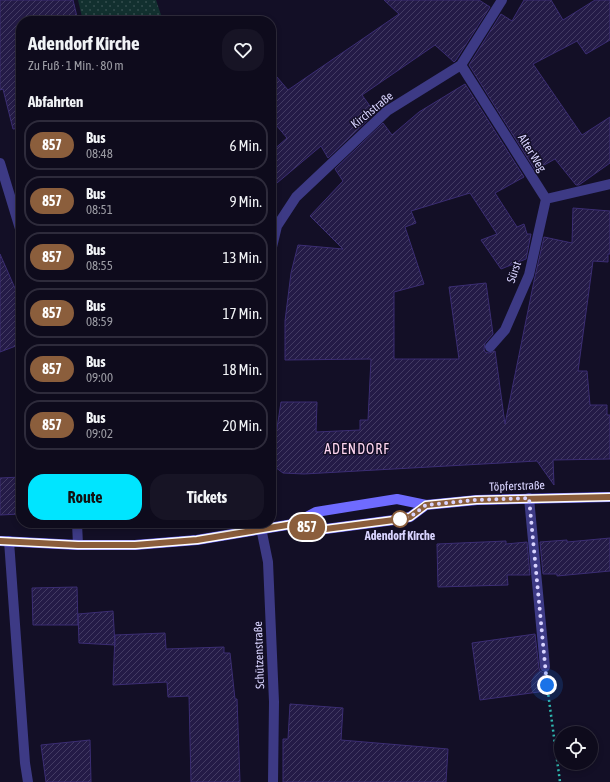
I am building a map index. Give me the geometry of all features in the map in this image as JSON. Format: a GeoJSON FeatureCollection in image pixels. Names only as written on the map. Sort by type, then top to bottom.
{"type":"FeatureCollection","features":[{"type":"Feature","properties":{"kind":"main road","name":"Töpferstraße"},"geometry":{"type":"LineString","coordinates":[[293,524],[316,512],[397,499],[426,505],[476,500],[610,497]]}},
{"type":"Feature","properties":{"kind":"main road","name":"Töpferstraße"},"geometry":{"type":"LineString","coordinates":[[276,525],[293,524],[318,530],[394,520],[410,517],[426,505]]}},
{"type":"Feature","properties":{"kind":"main road","name":"Töpferstraße"},"geometry":{"type":"LineString","coordinates":[[4,541],[78,545],[135,545],[197,540],[251,528]]}},
{"type":"Feature","properties":{"kind":"street","name":"Kirchstraße"},"geometry":{"type":"LineString","coordinates":[[276,230],[277,226],[296,197],[388,111],[461,65],[502,0]]}},
{"type":"Feature","properties":{"kind":"street","name":"Alter Weg"},"geometry":{"type":"LineString","coordinates":[[461,65],[546,199]]}},
{"type":"Feature","properties":{"kind":"street"},"geometry":{"type":"LineString","coordinates":[[0,163],[16,216]]}},
{"type":"Feature","properties":{"kind":"street"},"geometry":{"type":"LineString","coordinates":[[546,199],[610,184]]}},
{"type":"Feature","properties":{"kind":"street","name":"Sürst"},"geometry":{"type":"LineString","coordinates":[[490,347],[504,330],[529,275],[546,199]]}},
{"type":"Feature","properties":{"kind":"street"},"geometry":{"type":"LineString","coordinates":[[529,498],[545,667]]}},
{"type":"Feature","properties":{"kind":"street"},"geometry":{"type":"LineString","coordinates":[[77,528],[78,545]]}},
{"type":"Feature","properties":{"kind":"street","name":"Schützenstraße"},"geometry":{"type":"LineString","coordinates":[[260,528],[268,562],[274,702],[273,782]]}},
{"type":"Feature","properties":{"kind":"street"},"geometry":{"type":"LineString","coordinates":[[4,541],[28,782]]}},
{"type":"Feature","properties":{"kind":"path"},"geometry":{"type":"LineString","coordinates":[[545,667],[560,782]]}},
{"type":"Feature","properties":{"kind":"green space"},"geometry":{"type":"Polygon","coordinates":[[[78,0],[156,0],[161,16],[82,16],[78,0]]]}},
{"type":"Feature","properties":{"kind":"building"},"geometry":{"type":"Polygon","coordinates":[[[0,0],[73,0],[77,16],[16,16],[16,129],[13,129],[3,89],[0,90],[0,0]]]}},
{"type":"Feature","properties":{"kind":"building"},"geometry":{"type":"Polygon","coordinates":[[[384,0],[479,0],[490,7],[454,62],[435,45],[362,95],[375,113],[328,158],[321,146],[276,184],[276,148],[287,138],[276,125],[276,76],[288,90],[399,14],[384,0]]]}},
{"type":"Feature","properties":{"kind":"building"},"geometry":{"type":"Polygon","coordinates":[[[524,0],[551,0],[563,20],[595,0],[610,0],[610,40],[586,54],[577,41],[533,64],[582,135],[610,117],[610,163],[579,185],[576,185],[555,159],[535,170],[469,65],[501,14],[512,21],[524,0]]]}},
{"type":"Feature","properties":{"kind":"building"},"geometry":{"type":"Polygon","coordinates":[[[465,84],[524,177],[495,193],[517,227],[524,224],[527,234],[531,234],[526,259],[501,269],[481,240],[497,234],[470,193],[411,211],[416,223],[405,227],[424,284],[394,292],[394,359],[459,359],[449,287],[486,283],[493,334],[485,343],[484,349],[485,352],[489,353],[495,351],[505,424],[544,237],[572,243],[573,208],[610,211],[610,254],[608,254],[608,262],[593,261],[578,371],[587,371],[590,405],[607,405],[607,415],[610,415],[610,459],[553,460],[554,485],[537,461],[304,474],[283,473],[276,468],[276,435],[281,402],[317,402],[316,432],[360,430],[360,420],[368,420],[371,359],[285,360],[285,321],[291,273],[298,245],[343,249],[310,216],[343,181],[335,169],[383,123],[392,135],[419,112],[465,84]]]}},
{"type":"Feature","properties":{"kind":"building"},"geometry":{"type":"Polygon","coordinates":[[[0,254],[16,291],[16,346],[0,352],[0,254]]]}},
{"type":"Feature","properties":{"kind":"building"},"geometry":{"type":"Polygon","coordinates":[[[16,477],[16,514],[0,515],[0,478],[16,477]]]}},
{"type":"Feature","properties":{"kind":"building"},"geometry":{"type":"Polygon","coordinates":[[[610,538],[610,571],[557,576],[557,574],[543,574],[540,542],[567,540],[567,542],[610,538]]]}},
{"type":"Feature","properties":{"kind":"building"},"geometry":{"type":"Polygon","coordinates":[[[506,541],[506,544],[527,542],[530,575],[507,575],[508,585],[438,587],[437,544],[506,541]]]}},
{"type":"Feature","properties":{"kind":"building"},"geometry":{"type":"Polygon","coordinates":[[[77,587],[78,625],[33,625],[32,588],[77,587]]]}},
{"type":"Feature","properties":{"kind":"building"},"geometry":{"type":"Polygon","coordinates":[[[113,611],[115,645],[79,643],[78,614],[113,611]]]}},
{"type":"Feature","properties":{"kind":"building"},"geometry":{"type":"Polygon","coordinates":[[[165,633],[166,649],[224,647],[224,653],[230,653],[235,699],[237,699],[240,782],[191,782],[189,696],[168,697],[167,682],[113,685],[115,635],[165,633]]]}},
{"type":"Feature","properties":{"kind":"building"},"geometry":{"type":"Polygon","coordinates":[[[535,634],[539,668],[540,671],[544,673],[546,691],[480,700],[472,643],[535,634]]]}},
{"type":"Feature","properties":{"kind":"building"},"geometry":{"type":"Polygon","coordinates":[[[290,704],[343,708],[341,740],[448,749],[446,782],[283,782],[283,739],[288,739],[290,704]]]}},
{"type":"Feature","properties":{"kind":"building"},"geometry":{"type":"Polygon","coordinates":[[[90,740],[91,782],[46,782],[41,745],[90,740]]]}},
{"type":"Feature","properties":{"kind":"bus line","name":"857"},"geometry":{"type":"LineString","coordinates":[[276,526],[293,524],[318,530],[410,517],[426,505],[476,500],[610,497]]}},
{"type":"Feature","properties":{"kind":"bus line","name":"857"},"geometry":{"type":"LineString","coordinates":[[0,541],[78,545],[135,545],[197,540],[261,528]]}},
{"type":"Feature","properties":{"kind":"place","name":"Adendorf Kirche"},"geometry":{"type":"Point","coordinates":[400,519]}},
{"type":"Feature","properties":{"kind":"district","name":"ADENDORF"},"geometry":{"type":"Point","coordinates":[357,449]}},
{"type":"Feature","properties":{"kind":"route"},"geometry":{"type":"LineString","coordinates":[[400,519],[410,517],[426,505],[476,500],[529,498],[547,685]]}}]}
